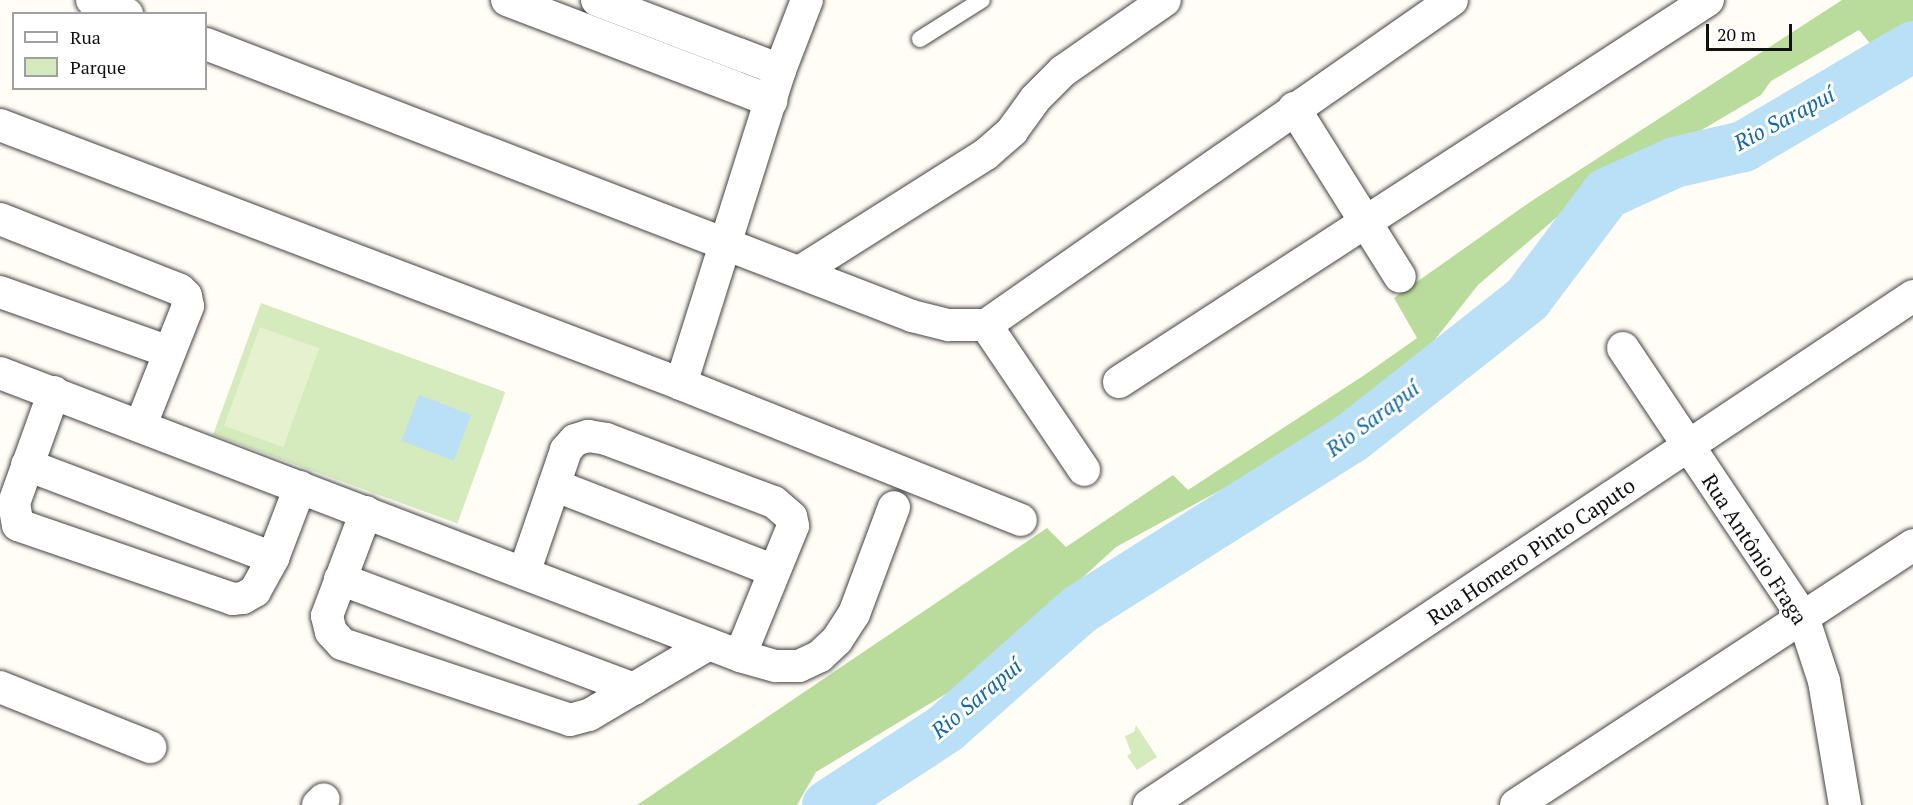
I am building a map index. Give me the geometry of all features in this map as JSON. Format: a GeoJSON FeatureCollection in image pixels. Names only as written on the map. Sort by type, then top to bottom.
{"type":"FeatureCollection","features":[{"type":"Feature","properties":{"kind":"street"},"geometry":{"type":"LineString","coordinates":[[92,0],[122,12]]}},
{"type":"Feature","properties":{"kind":"street"},"geometry":{"type":"LineString","coordinates":[[507,0],[771,101]]}},
{"type":"Feature","properties":{"kind":"street"},"geometry":{"type":"LineString","coordinates":[[597,0],[780,70]]}},
{"type":"Feature","properties":{"kind":"street"},"geometry":{"type":"LineString","coordinates":[[681,384],[780,70],[807,0]]}},
{"type":"Feature","properties":{"kind":"street"},"geometry":{"type":"LineString","coordinates":[[801,271],[987,153],[1012,130],[1035,99],[1063,71],[1165,0]]}},
{"type":"Feature","properties":{"kind":"street"},"geometry":{"type":"LineString","coordinates":[[1119,382],[1366,218],[1708,0]]}},
{"type":"Feature","properties":{"kind":"street"},"geometry":{"type":"LineString","coordinates":[[207,44],[724,245],[801,271],[912,316],[949,325],[986,324],[1448,1]]}},
{"type":"Feature","properties":{"kind":"street"},"geometry":{"type":"LineString","coordinates":[[1294,108],[1366,218],[1400,278]]}},
{"type":"Feature","properties":{"kind":"street"},"geometry":{"type":"LineString","coordinates":[[0,125],[681,384],[1021,520]]}},
{"type":"Feature","properties":{"kind":"street"},"geometry":{"type":"LineString","coordinates":[[0,219],[180,290],[188,306],[141,425]]}},
{"type":"Feature","properties":{"kind":"street"},"geometry":{"type":"LineString","coordinates":[[0,292],[169,352]]}},
{"type":"Feature","properties":{"kind":"street","name":"Rua Homero Pinto Caputo"},"geometry":{"type":"LineString","coordinates":[[1149,805],[1913,296]]}},
{"type":"Feature","properties":{"kind":"street"},"geometry":{"type":"LineString","coordinates":[[986,324],[1084,470]]}},
{"type":"Feature","properties":{"kind":"street","name":"Rua Antônio Fraga"},"geometry":{"type":"LineString","coordinates":[[1623,348],[1803,617],[1824,681],[1845,805]]}},
{"type":"Feature","properties":{"kind":"street"},"geometry":{"type":"LineString","coordinates":[[0,373],[740,656],[776,666],[799,666],[820,656],[837,640],[854,614],[894,507]]}},
{"type":"Feature","properties":{"kind":"street"},"geometry":{"type":"LineString","coordinates":[[54,393],[14,503],[18,525],[232,599],[255,591],[273,558],[300,487]]}},
{"type":"Feature","properties":{"kind":"street"},"geometry":{"type":"LineString","coordinates":[[524,573],[566,450],[575,440],[588,436],[606,439],[774,502],[786,509],[793,526],[772,570],[740,656]]}},
{"type":"Feature","properties":{"kind":"street"},"geometry":{"type":"LineString","coordinates":[[27,465],[273,558]]}},
{"type":"Feature","properties":{"kind":"street"},"geometry":{"type":"LineString","coordinates":[[554,485],[772,570]]}},
{"type":"Feature","properties":{"kind":"street"},"geometry":{"type":"LineString","coordinates":[[366,512],[327,616],[331,632],[342,644],[570,720],[589,715],[709,644]]}},
{"type":"Feature","properties":{"kind":"street"},"geometry":{"type":"LineString","coordinates":[[1516,805],[1913,545]]}},
{"type":"Feature","properties":{"kind":"street"},"geometry":{"type":"LineString","coordinates":[[340,579],[634,689]]}},
{"type":"Feature","properties":{"kind":"street"},"geometry":{"type":"LineString","coordinates":[[0,687],[150,747]]}},
{"type":"Feature","properties":{"kind":"lane"},"geometry":{"type":"LineString","coordinates":[[920,39],[982,0]]}},
{"type":"Feature","properties":{"kind":"green space"},"geometry":{"type":"Polygon","coordinates":[[[1842,0],[1913,0],[1913,26],[1873,47],[1859,30],[1771,81],[1761,95],[1564,211],[1478,285],[1411,370],[1311,441],[1116,547],[974,677],[816,772],[797,805],[637,805],[1047,528],[1066,547],[1173,475],[1188,490],[1366,374],[1417,338],[1394,298],[1530,202],[1842,0]]]}},
{"type":"Feature","properties":{"kind":"green space"},"geometry":{"type":"Polygon","coordinates":[[[261,303],[505,392],[457,523],[213,435],[261,303]]]}},
{"type":"Feature","properties":{"kind":"green space"},"geometry":{"type":"Polygon","coordinates":[[[260,327],[319,349],[283,447],[224,426],[260,327]]]}},
{"type":"Feature","properties":{"kind":"green space"},"geometry":{"type":"Polygon","coordinates":[[[1136,725],[1157,757],[1137,770],[1127,756],[1131,753],[1125,736],[1134,732],[1136,725]]]}},
{"type":"Feature","properties":{"kind":"water"},"geometry":{"type":"Polygon","coordinates":[[[419,395],[471,415],[454,461],[401,441],[419,395]]]}},
{"type":"Feature","properties":{"kind":"waterway","name":"Rio Sarapuí"},"geometry":{"type":"LineString","coordinates":[[827,805],[945,728],[1079,609],[1350,438],[1527,298],[1606,193],[1674,162],[1743,146],[1913,46]]}}]}
